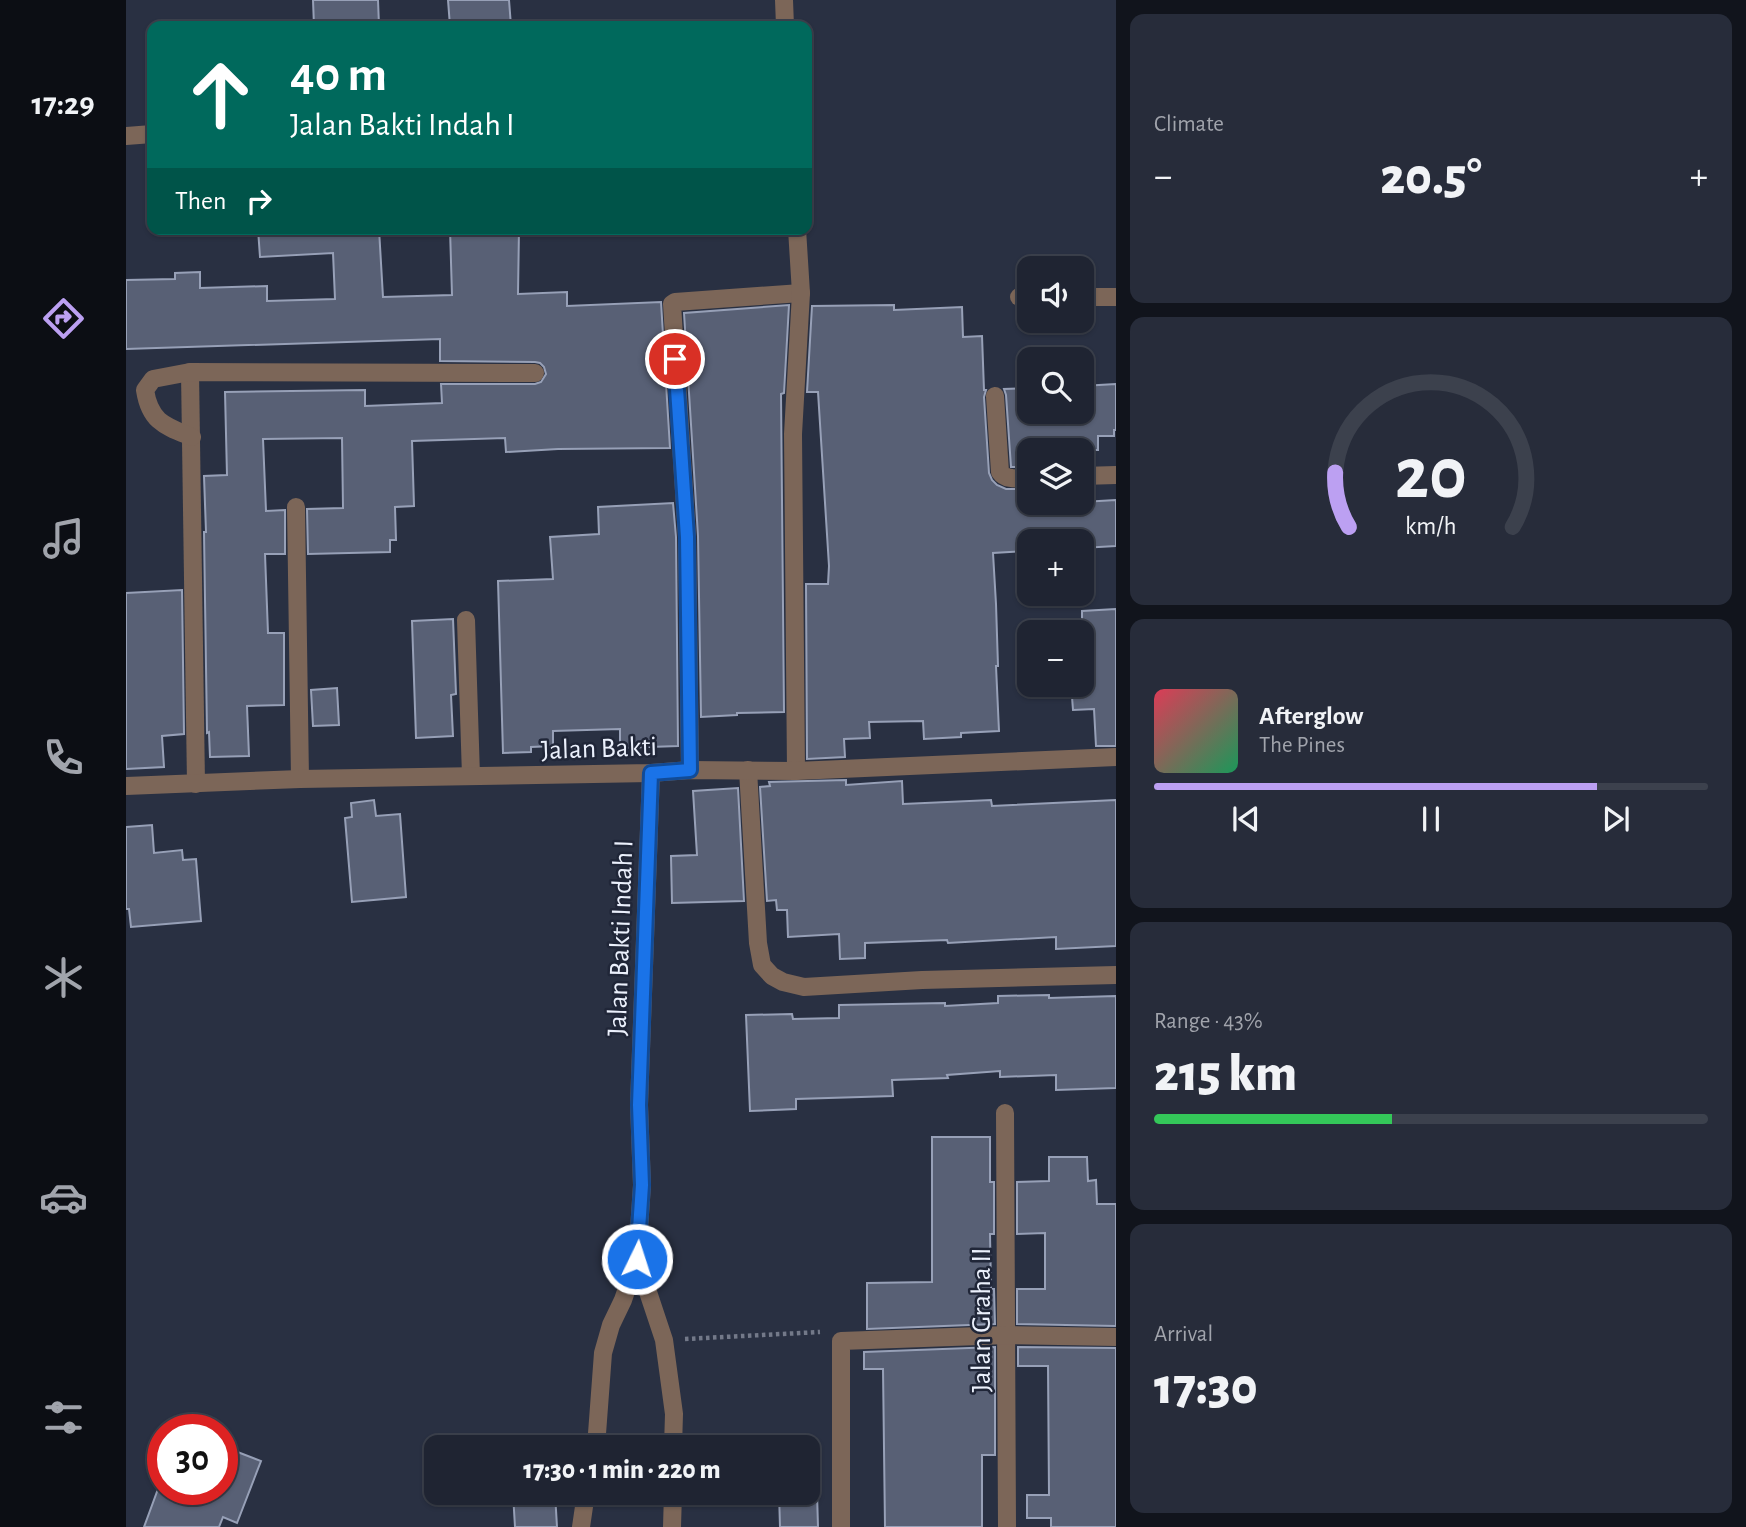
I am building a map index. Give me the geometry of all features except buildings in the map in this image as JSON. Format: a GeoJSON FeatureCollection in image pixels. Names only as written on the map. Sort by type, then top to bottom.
{"type":"FeatureCollection","features":[{"type":"Feature","properties":{"kind":"street"},"geometry":{"type":"LineString","coordinates":[[784,0],[785,21]]}},
{"type":"Feature","properties":{"kind":"street"},"geometry":{"type":"LineString","coordinates":[[126,136],[147,134]]}},
{"type":"Feature","properties":{"kind":"street"},"geometry":{"type":"LineString","coordinates":[[796,771],[793,434],[801,293],[797,235]]}},
{"type":"Feature","properties":{"kind":"street"},"geometry":{"type":"LineString","coordinates":[[690,770],[687,537],[672,304],[801,293]]}},
{"type":"Feature","properties":{"kind":"street"},"geometry":{"type":"LineString","coordinates":[[1094,297],[1116,297]]}},
{"type":"Feature","properties":{"kind":"street"},"geometry":{"type":"LineString","coordinates":[[192,437],[155,418],[147,405],[145,390],[153,379],[190,372],[535,373]]}},
{"type":"Feature","properties":{"kind":"street"},"geometry":{"type":"LineString","coordinates":[[190,372],[196,784]]}},
{"type":"Feature","properties":{"kind":"street"},"geometry":{"type":"LineString","coordinates":[[995,396],[1000,472],[1007,478],[1017,478]]}},
{"type":"Feature","properties":{"kind":"street"},"geometry":{"type":"LineString","coordinates":[[1094,476],[1116,475]]}},
{"type":"Feature","properties":{"kind":"street"},"geometry":{"type":"LineString","coordinates":[[296,507],[300,779]]}},
{"type":"Feature","properties":{"kind":"street"},"geometry":{"type":"LineString","coordinates":[[466,620],[471,776]]}},
{"type":"Feature","properties":{"kind":"street","name":"Jalan Bakti"},"geometry":{"type":"LineString","coordinates":[[126,786],[690,770],[796,771],[1116,757]]}},
{"type":"Feature","properties":{"kind":"street"},"geometry":{"type":"LineString","coordinates":[[748,770],[758,943],[762,965],[772,976],[804,987],[922,980],[1116,975]]}},
{"type":"Feature","properties":{"kind":"street","name":"Jalan Bakti Indah I"},"geometry":{"type":"LineString","coordinates":[[637,1259],[642,1185],[639,1105],[651,773]]}},
{"type":"Feature","properties":{"kind":"street","name":"Jalan Graha II"},"geometry":{"type":"LineString","coordinates":[[1005,1113],[1007,1527]]}},
{"type":"Feature","properties":{"kind":"street"},"geometry":{"type":"LineString","coordinates":[[637,1259],[664,1340],[674,1414],[673,1435]]}},
{"type":"Feature","properties":{"kind":"street"},"geometry":{"type":"LineString","coordinates":[[597,1435],[603,1353],[637,1259]]}},
{"type":"Feature","properties":{"kind":"street"},"geometry":{"type":"LineString","coordinates":[[841,1527],[841,1341],[1007,1335],[1116,1337]]}},
{"type":"Feature","properties":{"kind":"street"},"geometry":{"type":"LineString","coordinates":[[581,1527],[584,1505]]}},
{"type":"Feature","properties":{"kind":"street"},"geometry":{"type":"LineString","coordinates":[[672,1527],[673,1505]]}},
{"type":"Feature","properties":{"kind":"path"},"geometry":{"type":"LineString","coordinates":[[664,1340],[820,1332],[841,1341]]}},
{"type":"Feature","properties":{"kind":"route"},"geometry":{"type":"LineString","coordinates":[[637,1259],[642,1185],[639,1105],[651,773],[690,770],[687,537],[675,359]]}}]}
